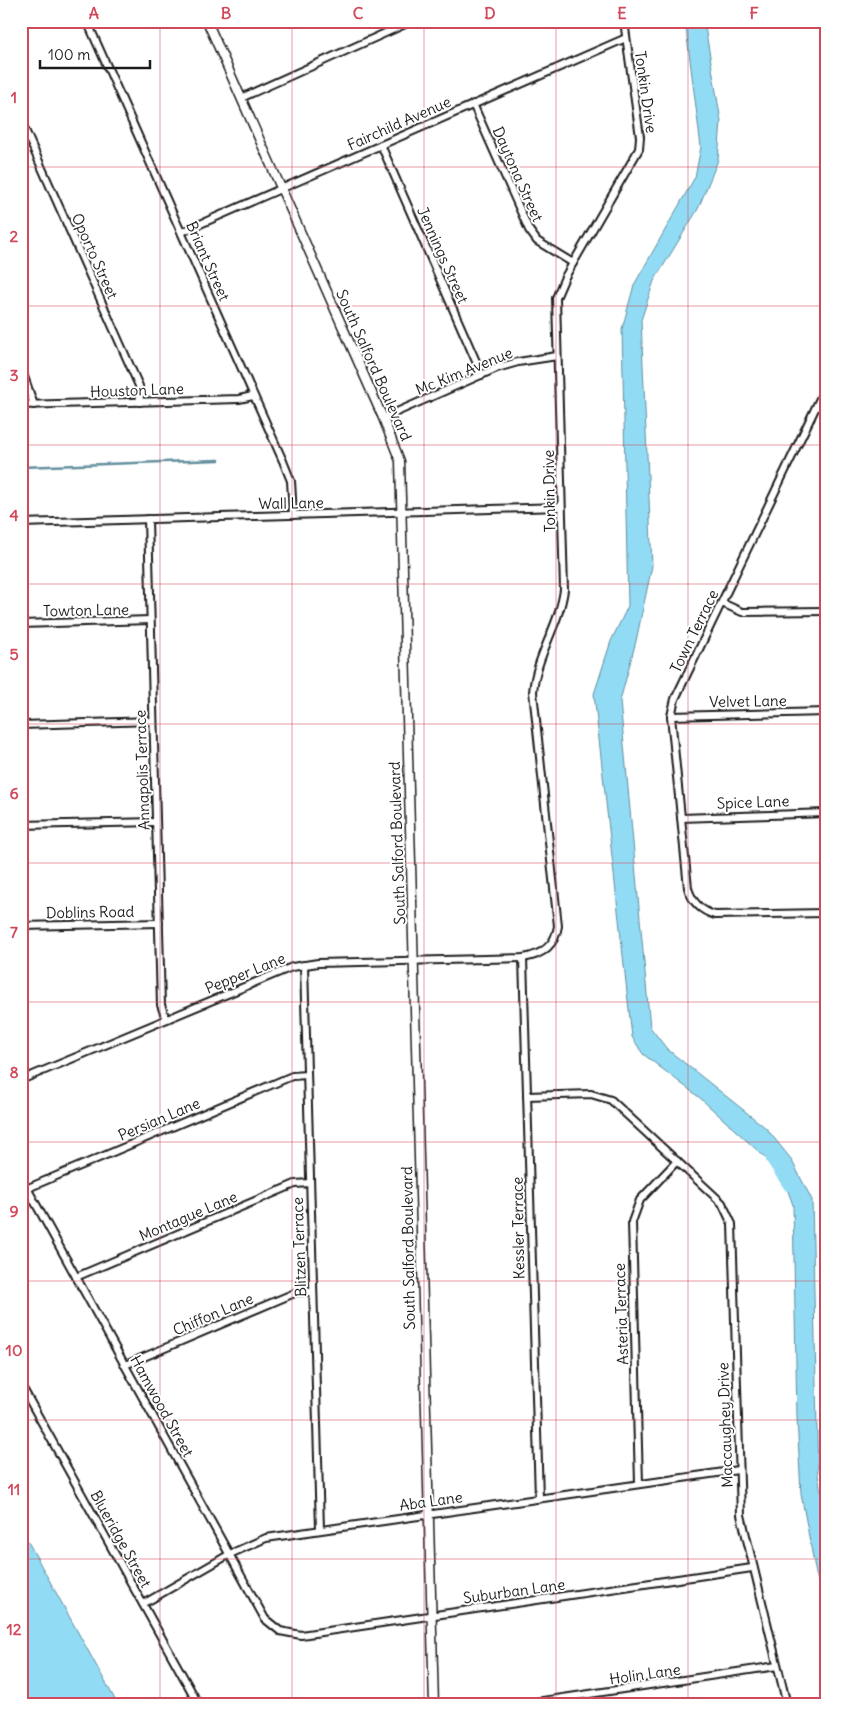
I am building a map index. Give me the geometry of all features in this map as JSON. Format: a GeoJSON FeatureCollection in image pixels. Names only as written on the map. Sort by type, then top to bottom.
{"type":"FeatureCollection","features":[{"type":"Feature","properties":{"kind":"street","name":"Briant Street"},"geometry":{"type":"LineString","coordinates":[[87,21],[291,481],[293,515]]}},
{"type":"Feature","properties":{"kind":"street","name":"South Salford Boulevard"},"geometry":{"type":"LineString","coordinates":[[207,21],[383,418],[400,461],[434,1705]]}},
{"type":"Feature","properties":{"kind":"street"},"geometry":{"type":"LineString","coordinates":[[241,98],[412,21]]}},
{"type":"Feature","properties":{"kind":"street","name":"Tonkin Drive"},"geometry":{"type":"LineString","coordinates":[[523,958],[537,955],[549,947],[558,926],[533,692],[536,672],[563,597],[556,298],[560,286],[639,149],[640,137],[624,21]]}},
{"type":"Feature","properties":{"kind":"street","name":"Fairchild Avenue"},"geometry":{"type":"LineString","coordinates":[[182,232],[626,38]]}},
{"type":"Feature","properties":{"kind":"street","name":"Daytona Street"},"geometry":{"type":"LineString","coordinates":[[473,104],[529,230],[537,241],[573,263]]}},
{"type":"Feature","properties":{"kind":"street","name":"Oporto Street"},"geometry":{"type":"LineString","coordinates":[[21,121],[139,386],[140,402]]}},
{"type":"Feature","properties":{"kind":"street","name":"Jennings Street"},"geometry":{"type":"LineString","coordinates":[[381,145],[482,375]]}},
{"type":"Feature","properties":{"kind":"street","name":"Mc Kim Avenue"},"geometry":{"type":"LineString","coordinates":[[383,418],[482,375],[518,362],[557,356]]}},
{"type":"Feature","properties":{"kind":"street"},"geometry":{"type":"LineString","coordinates":[[21,368],[34,405]]}},
{"type":"Feature","properties":{"kind":"street","name":"Town Terrace"},"geometry":{"type":"LineString","coordinates":[[826,386],[675,699],[671,716],[688,888],[696,905],[715,915],[826,913]]}},
{"type":"Feature","properties":{"kind":"street","name":"Houston Lane"},"geometry":{"type":"LineString","coordinates":[[21,405],[239,399],[253,396]]}},
{"type":"Feature","properties":{"kind":"street","name":"Wall Lane"},"geometry":{"type":"LineString","coordinates":[[21,523],[562,507]]}},
{"type":"Feature","properties":{"kind":"street","name":"Annapolis Terrace"},"geometry":{"type":"LineString","coordinates":[[148,519],[161,1005],[166,1019]]}},
{"type":"Feature","properties":{"kind":"street"},"geometry":{"type":"LineString","coordinates":[[722,603],[738,612],[751,613],[826,611]]}},
{"type":"Feature","properties":{"kind":"street","name":"Towton Lane"},"geometry":{"type":"LineString","coordinates":[[21,624],[150,620]]}},
{"type":"Feature","properties":{"kind":"street","name":"Velvet Lane"},"geometry":{"type":"LineString","coordinates":[[671,716],[826,712]]}},
{"type":"Feature","properties":{"kind":"street"},"geometry":{"type":"LineString","coordinates":[[21,725],[153,721]]}},
{"type":"Feature","properties":{"kind":"street","name":"Spice Lane"},"geometry":{"type":"LineString","coordinates":[[681,818],[826,813]]}},
{"type":"Feature","properties":{"kind":"street"},"geometry":{"type":"LineString","coordinates":[[21,825],[156,822]]}},
{"type":"Feature","properties":{"kind":"street","name":"Doblins Road"},"geometry":{"type":"LineString","coordinates":[[21,926],[159,923]]}},
{"type":"Feature","properties":{"kind":"street","name":"Pepper Lane"},"geometry":{"type":"LineString","coordinates":[[21,1080],[284,970],[304,965],[523,958]]}},
{"type":"Feature","properties":{"kind":"street","name":"Kessler Terrace"},"geometry":{"type":"LineString","coordinates":[[523,958],[539,1498]]}},
{"type":"Feature","properties":{"kind":"street","name":"Blitzen Terrace"},"geometry":{"type":"LineString","coordinates":[[304,965],[320,1529]]}},
{"type":"Feature","properties":{"kind":"street","name":"Persian Lane"},"geometry":{"type":"LineString","coordinates":[[24,1189],[292,1076],[307,1075]]}},
{"type":"Feature","properties":{"kind":"street","name":"Maccaughey Drive"},"geometry":{"type":"LineString","coordinates":[[528,1096],[591,1094],[604,1096],[614,1103],[722,1203],[732,1224],[738,1470],[741,1515],[752,1568],[787,1705]]}},
{"type":"Feature","properties":{"kind":"street","name":"Asteria Terrace"},"geometry":{"type":"LineString","coordinates":[[639,1483],[632,1222],[640,1200],[677,1161]]}},
{"type":"Feature","properties":{"kind":"street","name":"Montague Lane"},"geometry":{"type":"LineString","coordinates":[[76,1277],[296,1184],[310,1183]]}},
{"type":"Feature","properties":{"kind":"street","name":"Hamwood Street"},"geometry":{"type":"LineString","coordinates":[[24,1189],[76,1277],[265,1619],[280,1631]]}},
{"type":"Feature","properties":{"kind":"street","name":"Chiffon Lane"},"geometry":{"type":"LineString","coordinates":[[125,1365],[297,1292],[313,1292]]}},
{"type":"Feature","properties":{"kind":"street","name":"Blueridge Street"},"geometry":{"type":"LineString","coordinates":[[21,1386],[199,1705]]}},
{"type":"Feature","properties":{"kind":"street","name":"Aba Lane"},"geometry":{"type":"LineString","coordinates":[[143,1604],[230,1554],[266,1538],[738,1470]]}},
{"type":"Feature","properties":{"kind":"street","name":"Suburban Lane"},"geometry":{"type":"LineString","coordinates":[[280,1631],[301,1635],[752,1568]]}},
{"type":"Feature","properties":{"kind":"street","name":"Holin Lane"},"geometry":{"type":"LineString","coordinates":[[516,1705],[777,1666]]}},
{"type":"Feature","properties":{"kind":"water"},"geometry":{"type":"Polygon","coordinates":[[[685,21],[704,21],[721,121],[718,160],[698,209],[654,281],[641,320],[652,566],[636,641],[620,701],[650,1027],[667,1049],[766,1128],[791,1159],[812,1200],[818,1475],[826,1517],[826,1611],[816,1574],[801,1494],[797,1418],[793,1205],[781,1172],[700,1098],[643,1054],[632,1037],[594,694],[611,641],[628,606],[622,329],[634,285],[695,177],[701,147],[685,21]]]}},
{"type":"Feature","properties":{"kind":"water"},"geometry":{"type":"Polygon","coordinates":[[[21,1529],[118,1705],[21,1705],[21,1529]]]}},
{"type":"Feature","properties":{"kind":"waterway"},"geometry":{"type":"LineString","coordinates":[[21,467],[219,460]]}},
{"type":"Feature","properties":{"kind":"waterway"},"geometry":{"type":"LineString","coordinates":[[770,1160],[788,1187]]}}]}
